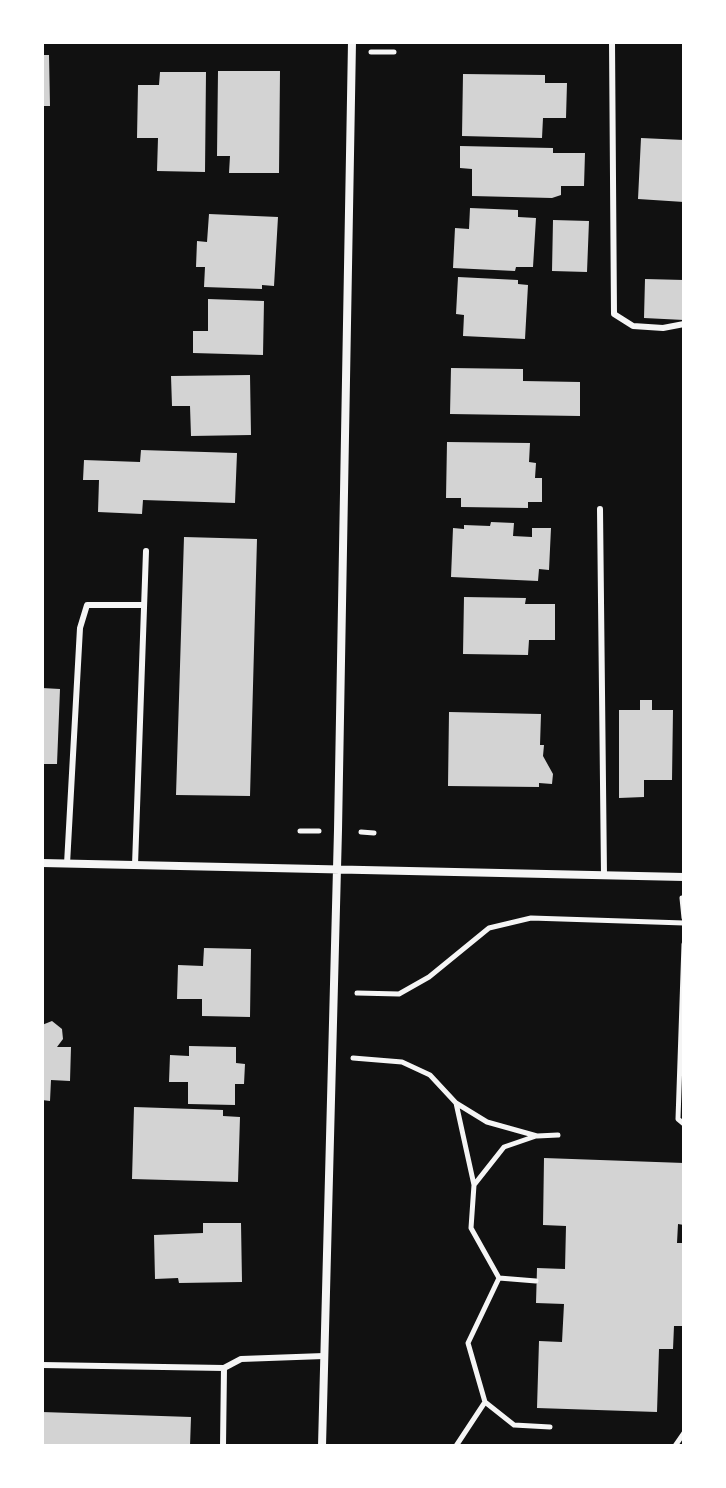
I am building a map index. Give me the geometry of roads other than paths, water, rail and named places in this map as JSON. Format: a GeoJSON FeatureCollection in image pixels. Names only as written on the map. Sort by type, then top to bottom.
{"type":"FeatureCollection","features":[{"type":"Feature","properties":{"kind":"street"},"geometry":{"type":"LineString","coordinates":[[322,1446],[338,868],[352,42]]}},
{"type":"Feature","properties":{"kind":"street"},"geometry":{"type":"LineString","coordinates":[[42,863],[684,877]]}},
{"type":"Feature","properties":{"kind":"lane"},"geometry":{"type":"LineString","coordinates":[[612,42],[614,314],[633,326],[663,328],[684,324]]}},
{"type":"Feature","properties":{"kind":"lane"},"geometry":{"type":"LineString","coordinates":[[600,509],[604,875]]}},
{"type":"Feature","properties":{"kind":"lane"},"geometry":{"type":"LineString","coordinates":[[135,865],[146,551]]}},
{"type":"Feature","properties":{"kind":"lane"},"geometry":{"type":"LineString","coordinates":[[67,864],[80,628],[87,605],[144,605]]}},
{"type":"Feature","properties":{"kind":"lane"},"geometry":{"type":"LineString","coordinates":[[42,1365],[224,1368],[241,1359],[324,1356]]}},
{"type":"Feature","properties":{"kind":"lane"},"geometry":{"type":"LineString","coordinates":[[223,1446],[224,1368]]}}]}
